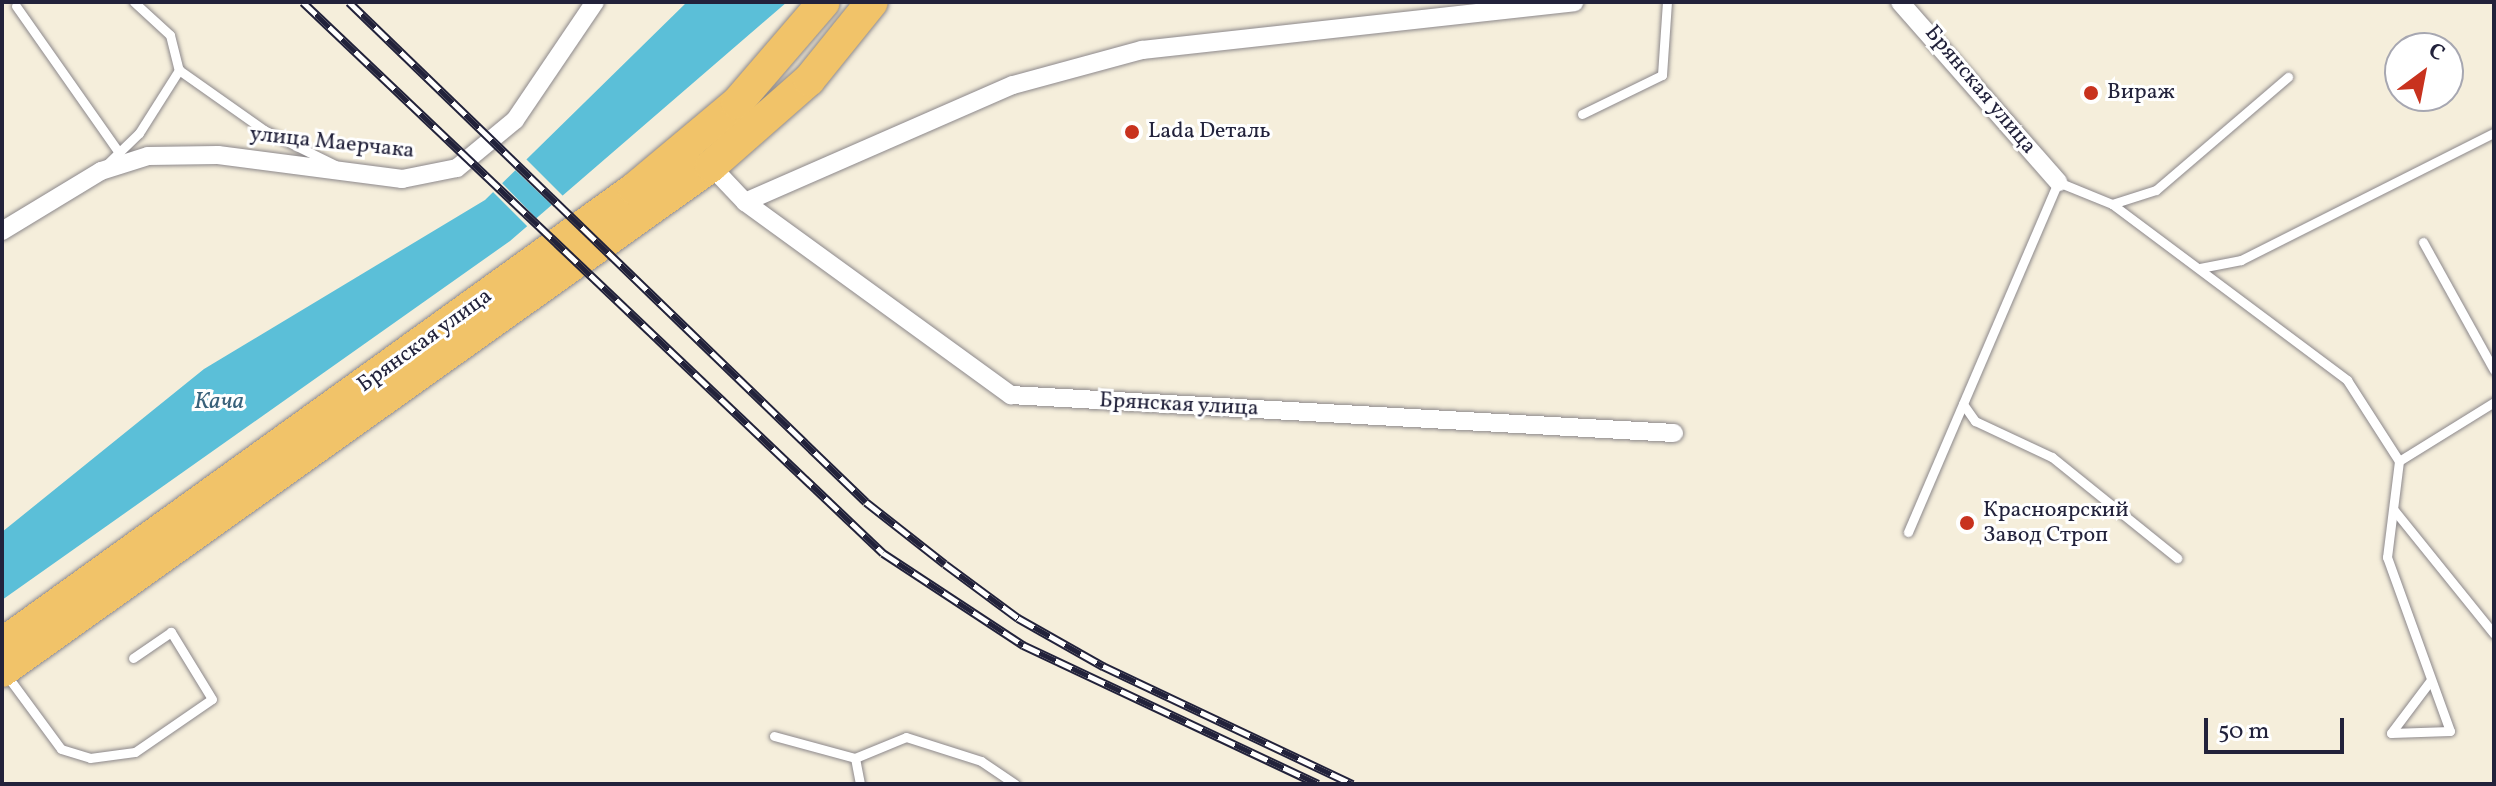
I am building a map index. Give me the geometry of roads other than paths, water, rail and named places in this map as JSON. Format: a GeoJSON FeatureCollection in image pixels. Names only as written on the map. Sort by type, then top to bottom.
{"type":"FeatureCollection","features":[{"type":"Feature","properties":{"kind":"highway","name":"Брянская улица"},"geometry":{"type":"LineString","coordinates":[[2,644],[646,179],[737,103],[823,4]]}},
{"type":"Feature","properties":{"kind":"highway","name":"Брянская улица"},"geometry":{"type":"LineString","coordinates":[[2,671],[711,166],[767,121],[864,15]]}},
{"type":"Feature","properties":{"kind":"street","name":"улица Маерчака"},"geometry":{"type":"LineString","coordinates":[[2,231],[101,171],[185,154],[350,172],[435,174],[482,154],[515,120],[595,2]]}},
{"type":"Feature","properties":{"kind":"street"},"geometry":{"type":"LineString","coordinates":[[745,202],[1013,85],[1142,50],[1574,2]]}},
{"type":"Feature","properties":{"kind":"street","name":"Брянская улица"},"geometry":{"type":"LineString","coordinates":[[1900,2],[2058,182]]}},
{"type":"Feature","properties":{"kind":"street","name":"Брянская улица"},"geometry":{"type":"LineString","coordinates":[[711,166],[745,202],[1011,395],[1674,433]]}},
{"type":"Feature","properties":{"kind":"lane"},"geometry":{"type":"LineString","coordinates":[[134,2],[170,35],[179,70],[264,130],[350,172]]}},
{"type":"Feature","properties":{"kind":"lane"},"geometry":{"type":"LineString","coordinates":[[1582,114],[1662,75],[1667,2]]}},
{"type":"Feature","properties":{"kind":"lane"},"geometry":{"type":"LineString","coordinates":[[16,6],[118,151]]}},
{"type":"Feature","properties":{"kind":"lane"},"geometry":{"type":"LineString","coordinates":[[101,171],[139,133],[179,70]]}},
{"type":"Feature","properties":{"kind":"lane"},"geometry":{"type":"LineString","coordinates":[[2112,204],[2156,190],[2288,77]]}},
{"type":"Feature","properties":{"kind":"lane"},"geometry":{"type":"LineString","coordinates":[[2200,268],[2255,253],[2494,133]]}},
{"type":"Feature","properties":{"kind":"lane"},"geometry":{"type":"LineString","coordinates":[[1908,532],[2058,182],[2112,204],[2200,268],[2252,315],[2347,380],[2399,461],[2387,557],[2450,731],[2391,733],[2431,680]]}},
{"type":"Feature","properties":{"kind":"lane"},"geometry":{"type":"LineString","coordinates":[[2423,242],[2494,370]]}},
{"type":"Feature","properties":{"kind":"lane"},"geometry":{"type":"LineString","coordinates":[[2399,461],[2494,402]]}},
{"type":"Feature","properties":{"kind":"lane"},"geometry":{"type":"LineString","coordinates":[[1963,404],[1975,421],[2052,457],[2177,558]]}},
{"type":"Feature","properties":{"kind":"lane"},"geometry":{"type":"LineString","coordinates":[[2394,510],[2494,634]]}},
{"type":"Feature","properties":{"kind":"lane"},"geometry":{"type":"LineString","coordinates":[[2,671],[61,749],[90,758],[135,752],[212,699],[171,632],[133,658]]}},
{"type":"Feature","properties":{"kind":"lane"},"geometry":{"type":"LineString","coordinates":[[774,736],[855,758],[906,737],[981,761],[1015,784]]}},
{"type":"Feature","properties":{"kind":"lane"},"geometry":{"type":"LineString","coordinates":[[855,758],[860,784]]}},
{"type":"Feature","properties":{"kind":"water","name":"Кача"},"geometry":{"type":"Polygon","coordinates":[[[687,2],[787,2],[510,241],[2,600],[2,532],[204,369],[485,200],[687,2]]]}},
{"type":"Feature","properties":{"kind":"railway"},"geometry":{"type":"LineString","coordinates":[[303,2],[883,553],[1023,645],[1318,784]]}},
{"type":"Feature","properties":{"kind":"railway"},"geometry":{"type":"LineString","coordinates":[[349,2],[866,502],[945,564],[1018,618],[1103,666],[1353,784]]}},
{"type":"Feature","properties":{"kind":"place","name":"Вираж"},"geometry":{"type":"Point","coordinates":[2091,93]}},
{"type":"Feature","properties":{"kind":"place","name":"Lada Dеталь"},"geometry":{"type":"Point","coordinates":[1132,132]}},
{"type":"Feature","properties":{"kind":"place","name":"Красноярский Завод Строп"},"geometry":{"type":"Point","coordinates":[1967,523]}}]}
